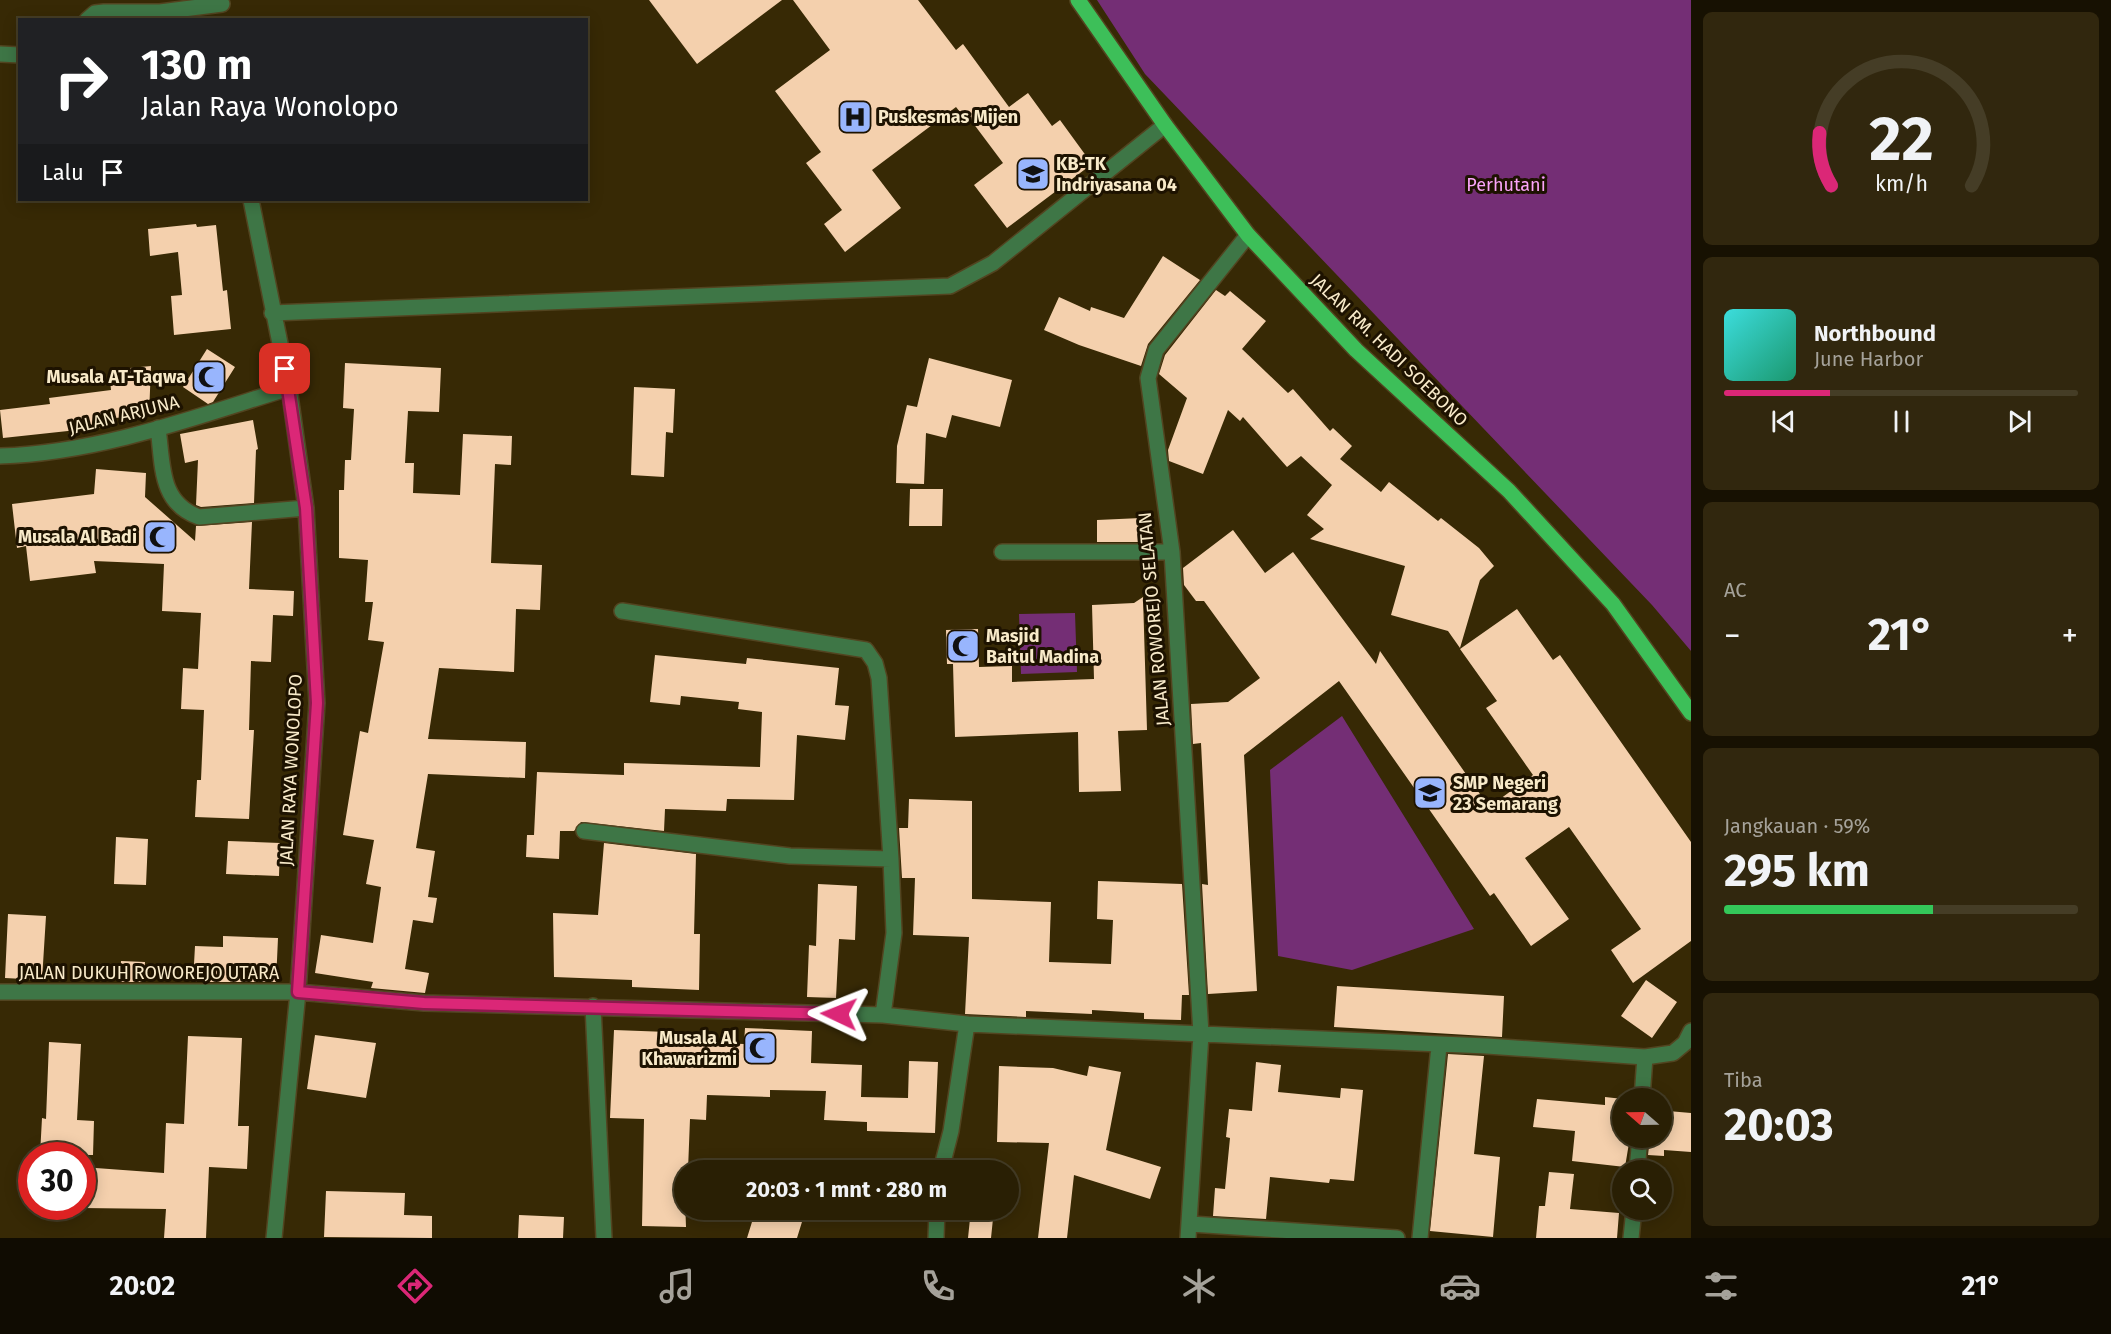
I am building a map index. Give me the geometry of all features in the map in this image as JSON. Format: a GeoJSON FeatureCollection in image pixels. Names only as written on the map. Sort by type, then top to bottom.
{"type":"FeatureCollection","features":[{"type":"Feature","properties":{"kind":"main road","name":"JALAN RM. HADI SOEBONO"},"geometry":{"type":"LineString","coordinates":[[1078,0],[1139,84],[1165,125],[1248,235],[1356,350],[1517,500],[1613,604],[1691,712]]}},
{"type":"Feature","properties":{"kind":"street"},"geometry":{"type":"LineString","coordinates":[[90,18],[104,12],[160,12],[222,2],[225,18]]}},
{"type":"Feature","properties":{"kind":"street"},"geometry":{"type":"LineString","coordinates":[[0,54],[18,55]]}},
{"type":"Feature","properties":{"kind":"street"},"geometry":{"type":"LineString","coordinates":[[272,313],[950,286],[993,263],[1165,125]]}},
{"type":"Feature","properties":{"kind":"street","name":"JALAN RAYA WONOLOPO"},"geometry":{"type":"LineString","coordinates":[[251,201],[289,388],[306,508],[317,703],[298,992],[274,1238]]}},
{"type":"Feature","properties":{"kind":"street","name":"JALAN ROWOREJO SELATAN"},"geometry":{"type":"LineString","coordinates":[[1248,235],[1156,350],[1150,364],[1148,378],[1172,552],[1201,1034],[1190,1231],[1396,1238]]}},
{"type":"Feature","properties":{"kind":"street","name":"JALAN ARJUNA"},"geometry":{"type":"LineString","coordinates":[[0,456],[58,451],[158,428],[289,388]]}},
{"type":"Feature","properties":{"kind":"street"},"geometry":{"type":"LineString","coordinates":[[158,428],[165,483],[178,506],[186,513],[199,517],[218,517],[306,508]]}},
{"type":"Feature","properties":{"kind":"street"},"geometry":{"type":"LineString","coordinates":[[1002,552],[1172,552]]}},
{"type":"Feature","properties":{"kind":"street"},"geometry":{"type":"LineString","coordinates":[[622,611],[866,650],[875,663],[879,678],[894,933],[883,1015]]}},
{"type":"Feature","properties":{"kind":"street"},"geometry":{"type":"LineString","coordinates":[[584,831],[790,856],[891,859]]}},
{"type":"Feature","properties":{"kind":"street","name":"JALAN DUKUH ROWOREJO UTARA"},"geometry":{"type":"LineString","coordinates":[[0,992],[298,992]]}},
{"type":"Feature","properties":{"kind":"street"},"geometry":{"type":"LineString","coordinates":[[298,992],[424,1003],[883,1015],[967,1024],[1439,1046],[1487,1046],[1645,1058],[1673,1053],[1685,1043],[1691,1031]]}},
{"type":"Feature","properties":{"kind":"street"},"geometry":{"type":"LineString","coordinates":[[593,1006],[604,1238]]}},
{"type":"Feature","properties":{"kind":"street"},"geometry":{"type":"LineString","coordinates":[[943,1160],[955,1112],[967,1024]]}},
{"type":"Feature","properties":{"kind":"street"},"geometry":{"type":"LineString","coordinates":[[1420,1238],[1439,1046]]}},
{"type":"Feature","properties":{"kind":"street"},"geometry":{"type":"LineString","coordinates":[[1643,1088],[1645,1058]]}},
{"type":"Feature","properties":{"kind":"street"},"geometry":{"type":"LineString","coordinates":[[936,1238],[937,1220]]}},
{"type":"Feature","properties":{"kind":"street"},"geometry":{"type":"LineString","coordinates":[[1631,1238],[1633,1220]]}},
{"type":"Feature","properties":{"kind":"green space","name":"Perhutani"},"geometry":{"type":"Polygon","coordinates":[[[1097,0],[1691,0],[1691,651],[1652,605],[1145,74],[1097,0]]]}},
{"type":"Feature","properties":{"kind":"green space"},"geometry":{"type":"Polygon","coordinates":[[[1075,613],[1077,672],[1021,674],[1019,614],[1075,613]]]}},
{"type":"Feature","properties":{"kind":"green space"},"geometry":{"type":"Polygon","coordinates":[[[1342,716],[1474,929],[1352,970],[1278,956],[1270,770],[1342,716]]]}},
{"type":"Feature","properties":{"kind":"building"},"geometry":{"type":"Polygon","coordinates":[[[649,0],[782,0],[697,64],[649,0]]]}},
{"type":"Feature","properties":{"kind":"building"},"geometry":{"type":"Polygon","coordinates":[[[793,0],[918,0],[956,50],[963,44],[1009,107],[1028,93],[1052,126],[1060,120],[1092,164],[1007,228],[974,185],[1003,163],[967,115],[964,117],[956,107],[872,170],[901,208],[845,252],[824,224],[842,210],[806,163],[821,152],[775,91],[830,50],[793,0]]]}},
{"type":"Feature","properties":{"kind":"building"},"geometry":{"type":"Polygon","coordinates":[[[196,224],[197,227],[216,225],[223,291],[227,290],[231,329],[174,335],[171,296],[182,295],[178,252],[150,256],[148,229],[196,224]]]}},
{"type":"Feature","properties":{"kind":"building"},"geometry":{"type":"Polygon","coordinates":[[[1163,256],[1200,280],[1148,344],[1141,366],[1079,345],[1044,330],[1059,297],[1090,311],[1091,307],[1124,318],[1163,256]]]}},
{"type":"Feature","properties":{"kind":"building"},"geometry":{"type":"Polygon","coordinates":[[[1216,290],[1225,296],[1230,291],[1266,321],[1242,349],[1288,393],[1293,389],[1330,431],[1333,428],[1352,446],[1340,459],[1381,492],[1389,482],[1438,521],[1441,518],[1479,548],[1494,566],[1480,580],[1460,648],[1448,631],[1391,615],[1405,566],[1310,539],[1324,529],[1307,515],[1332,485],[1301,456],[1287,467],[1243,417],[1240,421],[1228,410],[1203,474],[1169,461],[1168,450],[1187,398],[1159,374],[1165,355],[1216,290]]]}},
{"type":"Feature","properties":{"kind":"building","name":"Musala AT-Taqwa"},"geometry":{"type":"Polygon","coordinates":[[[207,349],[235,367],[213,402],[208,404],[183,387],[207,349]]]}},
{"type":"Feature","properties":{"kind":"building"},"geometry":{"type":"Polygon","coordinates":[[[929,358],[1012,380],[1000,427],[952,415],[946,438],[926,433],[924,484],[896,483],[897,446],[907,405],[917,407],[929,358]]]}},
{"type":"Feature","properties":{"kind":"building"},"geometry":{"type":"Polygon","coordinates":[[[345,363],[441,368],[439,412],[408,411],[405,463],[414,463],[413,493],[460,495],[463,434],[512,436],[511,465],[495,464],[491,563],[542,565],[540,610],[516,609],[514,672],[439,668],[428,739],[526,742],[525,778],[428,774],[416,848],[435,851],[428,897],[437,898],[433,923],[413,920],[405,969],[429,973],[425,993],[371,988],[373,982],[315,973],[321,935],[373,943],[381,887],[366,884],[374,840],[343,835],[360,731],[368,733],[384,642],[368,640],[373,602],[365,602],[368,560],[339,558],[339,490],[344,490],[345,460],[351,460],[354,409],[343,408],[345,363]]]}},
{"type":"Feature","properties":{"kind":"building"},"geometry":{"type":"Polygon","coordinates":[[[151,366],[149,415],[104,419],[105,427],[3,438],[0,410],[50,404],[49,398],[111,390],[109,370],[151,366]]]}},
{"type":"Feature","properties":{"kind":"building"},"geometry":{"type":"Polygon","coordinates":[[[634,387],[675,389],[673,433],[666,432],[664,477],[631,475],[634,387]]]}},
{"type":"Feature","properties":{"kind":"building"},"geometry":{"type":"Polygon","coordinates":[[[253,420],[258,449],[256,450],[254,503],[201,507],[196,505],[198,460],[185,463],[180,434],[253,420]]]}},
{"type":"Feature","properties":{"kind":"building"},"geometry":{"type":"Polygon","coordinates":[[[96,469],[146,473],[145,497],[195,541],[196,526],[252,522],[249,589],[294,591],[293,616],[273,615],[271,662],[251,661],[249,730],[254,730],[249,819],[195,817],[197,780],[201,780],[204,710],[181,709],[183,668],[198,669],[201,613],[162,611],[164,564],[94,561],[96,573],[30,581],[26,546],[17,548],[12,504],[94,494],[96,469]]]}},
{"type":"Feature","properties":{"kind":"building"},"geometry":{"type":"Polygon","coordinates":[[[910,489],[943,489],[942,526],[909,526],[910,489]]]}},
{"type":"Feature","properties":{"kind":"building"},"geometry":{"type":"Polygon","coordinates":[[[1141,518],[1141,542],[1097,542],[1097,520],[1141,518]]]}},
{"type":"Feature","properties":{"kind":"building"},"geometry":{"type":"Polygon","coordinates":[[[1233,530],[1265,573],[1293,552],[1376,664],[1380,651],[1489,807],[1533,775],[1486,708],[1497,701],[1460,649],[1517,609],[1553,660],[1560,655],[1691,842],[1691,941],[1633,983],[1611,950],[1641,929],[1569,827],[1525,858],[1569,919],[1531,946],[1494,893],[1490,896],[1339,681],[1244,755],[1257,991],[1208,994],[1202,884],[1208,885],[1201,743],[1193,744],[1191,704],[1228,702],[1260,678],[1204,601],[1196,601],[1184,585],[1183,568],[1233,530]]]}},
{"type":"Feature","properties":{"kind":"building"},"geometry":{"type":"Polygon","coordinates":[[[1143,597],[1147,730],[1118,731],[1121,791],[1079,792],[1078,732],[955,737],[953,664],[947,664],[946,630],[978,629],[979,667],[1012,666],[1012,682],[1094,679],[1092,605],[1134,603],[1143,597]]]}},
{"type":"Feature","properties":{"kind":"building"},"geometry":{"type":"Polygon","coordinates":[[[655,655],[746,664],[747,658],[839,668],[835,705],[849,706],[845,740],[797,735],[794,800],[727,799],[726,811],[665,809],[664,831],[581,822],[574,831],[560,831],[559,859],[526,857],[527,835],[534,835],[537,772],[624,775],[624,763],[760,767],[762,712],[738,709],[739,702],[681,696],[680,705],[650,702],[655,655]]]}},
{"type":"Feature","properties":{"kind":"building"},"geometry":{"type":"Polygon","coordinates":[[[909,799],[972,801],[972,899],[1051,902],[1049,962],[1111,964],[1113,920],[1097,919],[1098,881],[1182,884],[1189,995],[1182,995],[1181,1020],[1144,1019],[1144,1013],[1092,1010],[1092,1014],[1026,1011],[1026,1017],[965,1014],[969,937],[913,935],[915,878],[902,878],[899,828],[908,828],[909,799]]]}},
{"type":"Feature","properties":{"kind":"building"},"geometry":{"type":"Polygon","coordinates":[[[116,837],[148,839],[146,885],[114,884],[116,837]]]}},
{"type":"Feature","properties":{"kind":"building"},"geometry":{"type":"Polygon","coordinates":[[[228,841],[280,843],[279,876],[226,874],[228,841]]]}},
{"type":"Feature","properties":{"kind":"building"},"geometry":{"type":"Polygon","coordinates":[[[604,843],[696,854],[694,934],[700,934],[699,990],[632,987],[632,980],[554,977],[553,913],[598,915],[604,843]]]}},
{"type":"Feature","properties":{"kind":"building"},"geometry":{"type":"Polygon","coordinates":[[[818,884],[857,886],[855,940],[839,939],[836,998],[807,997],[809,945],[816,946],[818,884]]]}},
{"type":"Feature","properties":{"kind":"building"},"geometry":{"type":"Polygon","coordinates":[[[8,914],[46,916],[42,980],[5,978],[8,914]]]}},
{"type":"Feature","properties":{"kind":"building"},"geometry":{"type":"Polygon","coordinates":[[[223,936],[278,938],[276,982],[193,982],[195,946],[223,947],[223,936]]]}},
{"type":"Feature","properties":{"kind":"building"},"geometry":{"type":"Polygon","coordinates":[[[121,961],[145,962],[144,982],[120,982],[121,961]]]}},
{"type":"Feature","properties":{"kind":"building"},"geometry":{"type":"Polygon","coordinates":[[[1646,980],[1677,1002],[1652,1038],[1621,1016],[1646,980]]]}},
{"type":"Feature","properties":{"kind":"building"},"geometry":{"type":"Polygon","coordinates":[[[1337,986],[1504,996],[1502,1037],[1334,1027],[1337,986]]]}},
{"type":"Feature","properties":{"kind":"building"},"geometry":{"type":"Polygon","coordinates":[[[745,1028],[812,1031],[811,1063],[862,1065],[861,1097],[908,1098],[909,1061],[938,1062],[935,1133],[867,1131],[867,1122],[824,1120],[826,1091],[770,1090],[770,1097],[707,1095],[706,1120],[690,1119],[688,1160],[674,1160],[674,1220],[686,1220],[686,1227],[642,1226],[644,1119],[610,1118],[614,1030],[668,1032],[667,1041],[744,1044],[745,1028]]]}},
{"type":"Feature","properties":{"kind":"building"},"geometry":{"type":"Polygon","coordinates":[[[315,1035],[376,1043],[366,1098],[307,1089],[315,1035]]]}},
{"type":"Feature","properties":{"kind":"building"},"geometry":{"type":"Polygon","coordinates":[[[188,1036],[242,1038],[238,1126],[249,1126],[247,1169],[209,1167],[206,1238],[164,1238],[166,1209],[96,1208],[96,1168],[164,1173],[166,1123],[184,1124],[188,1036]]]}},
{"type":"Feature","properties":{"kind":"building"},"geometry":{"type":"Polygon","coordinates":[[[49,1042],[81,1044],[77,1120],[94,1121],[93,1142],[41,1142],[42,1118],[46,1119],[49,1042]]]}},
{"type":"Feature","properties":{"kind":"building"},"geometry":{"type":"Polygon","coordinates":[[[1448,1054],[1484,1056],[1474,1154],[1500,1157],[1493,1237],[1430,1231],[1448,1054]]]}},
{"type":"Feature","properties":{"kind":"building"},"geometry":{"type":"Polygon","coordinates":[[[1256,1062],[1281,1065],[1278,1092],[1340,1098],[1341,1088],[1363,1090],[1354,1181],[1330,1179],[1329,1183],[1270,1177],[1266,1219],[1213,1216],[1215,1188],[1225,1189],[1230,1138],[1226,1137],[1229,1109],[1252,1111],[1256,1062]]]}},
{"type":"Feature","properties":{"kind":"building"},"geometry":{"type":"Polygon","coordinates":[[[999,1066],[1053,1068],[1087,1076],[1089,1066],[1121,1072],[1106,1150],[1161,1167],[1150,1199],[1074,1175],[1067,1238],[1038,1238],[1049,1143],[997,1142],[999,1066]]]}},
{"type":"Feature","properties":{"kind":"building"},"geometry":{"type":"Polygon","coordinates":[[[1605,1097],[1612,1098],[1612,1148],[1628,1148],[1626,1160],[1612,1160],[1612,1166],[1572,1161],[1575,1131],[1533,1127],[1537,1099],[1605,1105],[1605,1097]]]}},
{"type":"Feature","properties":{"kind":"building"},"geometry":{"type":"Polygon","coordinates":[[[1672,1111],[1691,1113],[1691,1152],[1664,1150],[1664,1156],[1648,1155],[1649,1148],[1672,1148],[1672,1111]]]}},
{"type":"Feature","properties":{"kind":"building"},"geometry":{"type":"Polygon","coordinates":[[[1549,1172],[1574,1174],[1570,1209],[1612,1212],[1612,1220],[1618,1220],[1617,1238],[1536,1238],[1539,1206],[1545,1206],[1549,1172]]]}},
{"type":"Feature","properties":{"kind":"building"},"geometry":{"type":"Polygon","coordinates":[[[326,1191],[405,1193],[404,1215],[432,1216],[432,1238],[324,1237],[326,1191]]]}},
{"type":"Feature","properties":{"kind":"building"},"geometry":{"type":"Polygon","coordinates":[[[519,1215],[564,1217],[563,1238],[518,1238],[519,1215]]]}},
{"type":"Feature","properties":{"kind":"building"},"geometry":{"type":"Polygon","coordinates":[[[753,1220],[803,1220],[797,1238],[747,1238],[753,1220]]]}},
{"type":"Feature","properties":{"kind":"building"},"geometry":{"type":"Polygon","coordinates":[[[970,1220],[993,1220],[991,1238],[968,1238],[970,1220]]]}},
{"type":"Feature","properties":{"kind":"place","name":"Puskesmas Mijen"},"geometry":{"type":"Point","coordinates":[855,117]}},
{"type":"Feature","properties":{"kind":"place","name":"KB-TK Indriyasana 04"},"geometry":{"type":"Point","coordinates":[1033,174]}},
{"type":"Feature","properties":{"kind":"place","name":"Musala AT-Taqwa"},"geometry":{"type":"Point","coordinates":[209,377]}},
{"type":"Feature","properties":{"kind":"place","name":"Musala Al Badi"},"geometry":{"type":"Point","coordinates":[160,537]}},
{"type":"Feature","properties":{"kind":"place","name":"Masjid Baitul Madina"},"geometry":{"type":"Point","coordinates":[963,646]}},
{"type":"Feature","properties":{"kind":"place","name":"SMP Negeri 23 Semarang"},"geometry":{"type":"Point","coordinates":[1430,793]}},
{"type":"Feature","properties":{"kind":"place","name":"Musala Al Khawarizmi"},"geometry":{"type":"Point","coordinates":[760,1048]}},
{"type":"Feature","properties":{"kind":"route"},"geometry":{"type":"LineString","coordinates":[[285,369],[306,508],[317,703],[298,992],[424,1003],[531,1004],[839,1014]]}}]}
